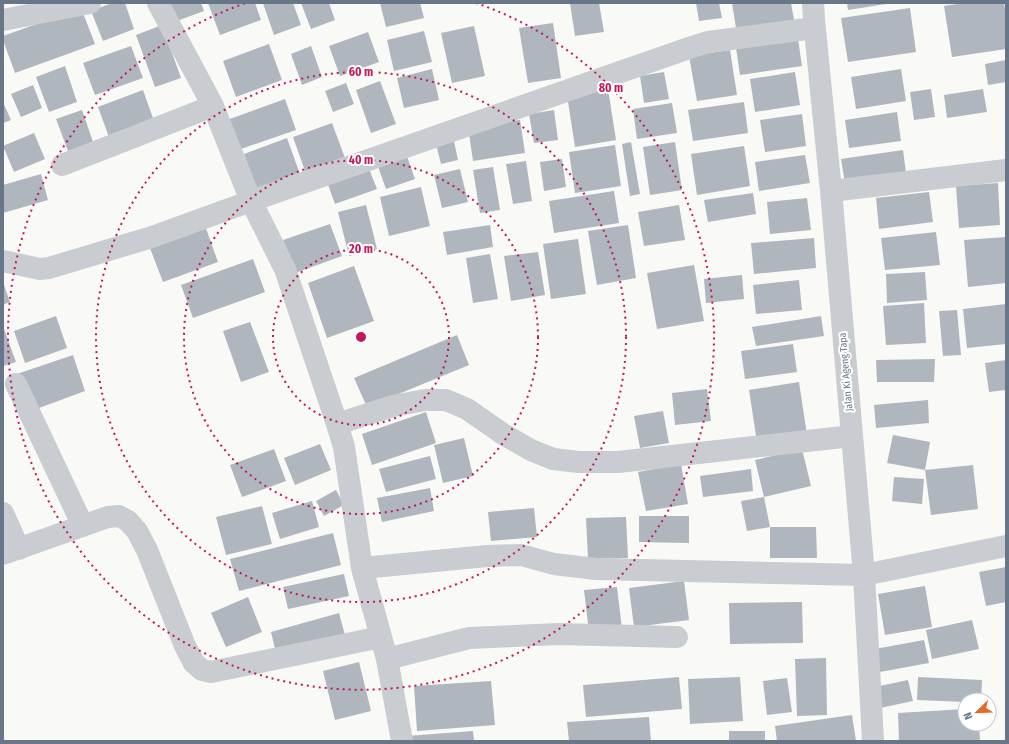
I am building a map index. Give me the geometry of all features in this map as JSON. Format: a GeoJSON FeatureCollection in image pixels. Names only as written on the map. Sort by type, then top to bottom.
{"type":"FeatureCollection","features":[{"type":"Feature","properties":{"kind":"street"},"geometry":{"type":"LineString","coordinates":[[3,20],[90,3]]}},
{"type":"Feature","properties":{"kind":"street"},"geometry":{"type":"LineString","coordinates":[[158,3],[213,106],[251,201],[285,269],[337,424],[344,447],[362,568],[387,659],[402,741]]}},
{"type":"Feature","properties":{"kind":"street","name":"Jalan Ki Ageng Tapa"},"geometry":{"type":"LineString","coordinates":[[813,3],[814,28],[831,191],[864,575],[873,741]]}},
{"type":"Feature","properties":{"kind":"street"},"geometry":{"type":"LineString","coordinates":[[3,261],[40,269],[50,268],[152,237],[251,201],[708,42],[814,28]]}},
{"type":"Feature","properties":{"kind":"street"},"geometry":{"type":"LineString","coordinates":[[62,165],[213,106]]}},
{"type":"Feature","properties":{"kind":"street"},"geometry":{"type":"LineString","coordinates":[[831,191],[1006,170]]}},
{"type":"Feature","properties":{"kind":"street"},"geometry":{"type":"LineString","coordinates":[[16,384],[83,526]]}},
{"type":"Feature","properties":{"kind":"street"},"geometry":{"type":"LineString","coordinates":[[337,424],[393,406],[425,400],[446,400],[467,409],[503,434],[531,450],[553,459],[579,462],[618,462],[852,436]]}},
{"type":"Feature","properties":{"kind":"street"},"geometry":{"type":"LineString","coordinates":[[3,512],[11,552],[108,517],[119,516],[128,521],[137,531],[147,550],[185,646],[194,663],[202,670],[211,672],[380,637]]}},
{"type":"Feature","properties":{"kind":"street"},"geometry":{"type":"LineString","coordinates":[[362,568],[487,556],[522,555],[554,564],[596,569],[864,575],[1006,546]]}},
{"type":"Feature","properties":{"kind":"street"},"geometry":{"type":"LineString","coordinates":[[387,659],[469,638],[558,634],[677,637]]}},
{"type":"Feature","properties":{"kind":"building"},"geometry":{"type":"Polygon","coordinates":[[[112,3],[125,3],[134,29],[103,41],[91,11],[112,3]]]}},
{"type":"Feature","properties":{"kind":"building"},"geometry":{"type":"Polygon","coordinates":[[[166,3],[201,3],[204,11],[174,22],[166,3]]]}},
{"type":"Feature","properties":{"kind":"building"},"geometry":{"type":"Polygon","coordinates":[[[208,3],[255,3],[261,20],[220,35],[208,3]]]}},
{"type":"Feature","properties":{"kind":"building"},"geometry":{"type":"Polygon","coordinates":[[[263,3],[293,3],[301,25],[274,35],[263,3]]]}},
{"type":"Feature","properties":{"kind":"building"},"geometry":{"type":"Polygon","coordinates":[[[301,3],[329,3],[335,20],[311,29],[301,3]]]}},
{"type":"Feature","properties":{"kind":"building"},"geometry":{"type":"Polygon","coordinates":[[[380,3],[420,3],[424,18],[386,27],[380,3]]]}},
{"type":"Feature","properties":{"kind":"building"},"geometry":{"type":"Polygon","coordinates":[[[570,3],[599,3],[604,32],[575,36],[570,3]]]}},
{"type":"Feature","properties":{"kind":"building"},"geometry":{"type":"Polygon","coordinates":[[[696,3],[719,3],[722,18],[699,21],[696,3]]]}},
{"type":"Feature","properties":{"kind":"building"},"geometry":{"type":"Polygon","coordinates":[[[732,3],[791,3],[794,20],[736,28],[732,3]]]}},
{"type":"Feature","properties":{"kind":"building"},"geometry":{"type":"Polygon","coordinates":[[[847,3],[886,3],[886,4],[848,10],[847,3]]]}},
{"type":"Feature","properties":{"kind":"building"},"geometry":{"type":"Polygon","coordinates":[[[964,3],[1004,3],[1006,14],[1006,49],[952,57],[944,6],[964,3]]]}},
{"type":"Feature","properties":{"kind":"building"},"geometry":{"type":"Polygon","coordinates":[[[81,8],[95,44],[15,73],[3,40],[3,36],[81,8]]]}},
{"type":"Feature","properties":{"kind":"building"},"geometry":{"type":"Polygon","coordinates":[[[910,8],[916,52],[848,62],[841,18],[910,8]]]}},
{"type":"Feature","properties":{"kind":"building"},"geometry":{"type":"Polygon","coordinates":[[[553,23],[561,78],[528,83],[519,28],[553,23]]]}},
{"type":"Feature","properties":{"kind":"building"},"geometry":{"type":"Polygon","coordinates":[[[162,25],[181,78],[155,87],[136,35],[162,25]]]}},
{"type":"Feature","properties":{"kind":"building"},"geometry":{"type":"Polygon","coordinates":[[[474,26],[485,76],[452,83],[441,33],[474,26]]]}},
{"type":"Feature","properties":{"kind":"building"},"geometry":{"type":"Polygon","coordinates":[[[424,31],[432,62],[394,71],[387,40],[424,31]]]}},
{"type":"Feature","properties":{"kind":"building"},"geometry":{"type":"Polygon","coordinates":[[[368,32],[379,62],[340,76],[329,46],[368,32]]]}},
{"type":"Feature","properties":{"kind":"building"},"geometry":{"type":"Polygon","coordinates":[[[798,39],[802,66],[740,75],[736,48],[798,39]]]}},
{"type":"Feature","properties":{"kind":"building"},"geometry":{"type":"Polygon","coordinates":[[[269,44],[282,80],[236,97],[223,61],[269,44]]]}},
{"type":"Feature","properties":{"kind":"building"},"geometry":{"type":"Polygon","coordinates":[[[131,46],[143,78],[95,95],[83,63],[131,46]]]}},
{"type":"Feature","properties":{"kind":"building"},"geometry":{"type":"Polygon","coordinates":[[[311,46],[322,77],[302,85],[291,54],[311,46]]]}},
{"type":"Feature","properties":{"kind":"building"},"geometry":{"type":"Polygon","coordinates":[[[730,50],[737,95],[697,101],[689,56],[730,50]]]}},
{"type":"Feature","properties":{"kind":"building"},"geometry":{"type":"Polygon","coordinates":[[[1006,60],[1006,82],[988,85],[985,64],[1006,60]]]}},
{"type":"Feature","properties":{"kind":"building"},"geometry":{"type":"Polygon","coordinates":[[[65,66],[77,102],[49,112],[36,77],[65,66]]]}},
{"type":"Feature","properties":{"kind":"building"},"geometry":{"type":"Polygon","coordinates":[[[432,69],[439,100],[404,108],[397,78],[432,69]]]}},
{"type":"Feature","properties":{"kind":"building"},"geometry":{"type":"Polygon","coordinates":[[[901,69],[906,101],[856,109],[851,77],[901,69]]]}},
{"type":"Feature","properties":{"kind":"building"},"geometry":{"type":"Polygon","coordinates":[[[664,72],[669,99],[644,103],[640,76],[664,72]]]}},
{"type":"Feature","properties":{"kind":"building"},"geometry":{"type":"Polygon","coordinates":[[[795,72],[800,105],[755,112],[750,79],[795,72]]]}},
{"type":"Feature","properties":{"kind":"building"},"geometry":{"type":"Polygon","coordinates":[[[380,81],[396,124],[371,133],[356,90],[380,81]]]}},
{"type":"Feature","properties":{"kind":"building"},"geometry":{"type":"Polygon","coordinates":[[[346,83],[354,104],[333,112],[325,91],[346,83]]]}},
{"type":"Feature","properties":{"kind":"building"},"geometry":{"type":"Polygon","coordinates":[[[33,85],[42,108],[21,117],[11,94],[33,85]]]}},
{"type":"Feature","properties":{"kind":"building"},"geometry":{"type":"Polygon","coordinates":[[[608,89],[616,140],[575,147],[567,95],[608,89]]]}},
{"type":"Feature","properties":{"kind":"building"},"geometry":{"type":"Polygon","coordinates":[[[931,89],[935,117],[914,120],[910,92],[931,89]]]}},
{"type":"Feature","properties":{"kind":"building"},"geometry":{"type":"Polygon","coordinates":[[[983,89],[987,112],[947,118],[944,95],[983,89]]]}},
{"type":"Feature","properties":{"kind":"building"},"geometry":{"type":"Polygon","coordinates":[[[143,90],[154,121],[109,137],[98,107],[143,90]]]}},
{"type":"Feature","properties":{"kind":"building"},"geometry":{"type":"Polygon","coordinates":[[[285,99],[296,130],[238,150],[227,120],[285,99]]]}},
{"type":"Feature","properties":{"kind":"building"},"geometry":{"type":"Polygon","coordinates":[[[3,102],[11,120],[3,123],[3,102]]]}},
{"type":"Feature","properties":{"kind":"building"},"geometry":{"type":"Polygon","coordinates":[[[744,102],[748,133],[693,141],[688,110],[744,102]]]}},
{"type":"Feature","properties":{"kind":"building"},"geometry":{"type":"Polygon","coordinates":[[[672,103],[677,133],[637,139],[633,109],[672,103]]]}},
{"type":"Feature","properties":{"kind":"building"},"geometry":{"type":"Polygon","coordinates":[[[82,110],[93,142],[68,151],[56,119],[82,110]]]}},
{"type":"Feature","properties":{"kind":"building"},"geometry":{"type":"Polygon","coordinates":[[[554,110],[558,140],[534,143],[529,114],[554,110]]]}},
{"type":"Feature","properties":{"kind":"building"},"geometry":{"type":"Polygon","coordinates":[[[897,112],[901,141],[849,148],[845,120],[897,112]]]}},
{"type":"Feature","properties":{"kind":"building"},"geometry":{"type":"Polygon","coordinates":[[[802,114],[806,146],[765,152],[760,120],[802,114]]]}},
{"type":"Feature","properties":{"kind":"building"},"geometry":{"type":"Polygon","coordinates":[[[520,120],[525,153],[473,161],[468,127],[520,120]]]}},
{"type":"Feature","properties":{"kind":"building"},"geometry":{"type":"Polygon","coordinates":[[[332,123],[345,158],[305,171],[293,137],[332,123]]]}},
{"type":"Feature","properties":{"kind":"building"},"geometry":{"type":"Polygon","coordinates":[[[34,133],[45,159],[14,172],[3,146],[34,133]]]}},
{"type":"Feature","properties":{"kind":"building"},"geometry":{"type":"Polygon","coordinates":[[[453,136],[458,160],[441,164],[435,140],[453,136]]]}},
{"type":"Feature","properties":{"kind":"building"},"geometry":{"type":"Polygon","coordinates":[[[287,138],[301,177],[258,193],[244,154],[287,138]]]}},
{"type":"Feature","properties":{"kind":"building"},"geometry":{"type":"Polygon","coordinates":[[[631,142],[640,194],[630,196],[622,144],[631,142]]]}},
{"type":"Feature","properties":{"kind":"building"},"geometry":{"type":"Polygon","coordinates":[[[675,142],[682,190],[650,195],[643,147],[675,142]]]}},
{"type":"Feature","properties":{"kind":"building"},"geometry":{"type":"Polygon","coordinates":[[[615,145],[621,186],[575,193],[569,152],[615,145]]]}},
{"type":"Feature","properties":{"kind":"building"},"geometry":{"type":"Polygon","coordinates":[[[744,146],[750,186],[697,195],[691,154],[744,146]]]}},
{"type":"Feature","properties":{"kind":"building"},"geometry":{"type":"Polygon","coordinates":[[[903,150],[906,173],[845,183],[841,159],[903,150]]]}},
{"type":"Feature","properties":{"kind":"building"},"geometry":{"type":"Polygon","coordinates":[[[405,151],[415,179],[386,189],[376,161],[405,151]]]}},
{"type":"Feature","properties":{"kind":"building"},"geometry":{"type":"Polygon","coordinates":[[[805,155],[810,183],[759,191],[755,162],[805,155]]]}},
{"type":"Feature","properties":{"kind":"building"},"geometry":{"type":"Polygon","coordinates":[[[562,159],[566,187],[544,191],[540,162],[562,159]]]}},
{"type":"Feature","properties":{"kind":"building"},"geometry":{"type":"Polygon","coordinates":[[[526,161],[532,201],[513,204],[506,164],[526,161]]]}},
{"type":"Feature","properties":{"kind":"building"},"geometry":{"type":"Polygon","coordinates":[[[367,164],[377,189],[335,204],[326,179],[367,164]]]}},
{"type":"Feature","properties":{"kind":"building"},"geometry":{"type":"Polygon","coordinates":[[[493,167],[500,210],[480,213],[473,170],[493,167]]]}},
{"type":"Feature","properties":{"kind":"building"},"geometry":{"type":"Polygon","coordinates":[[[460,169],[468,202],[442,208],[434,175],[460,169]]]}},
{"type":"Feature","properties":{"kind":"building"},"geometry":{"type":"Polygon","coordinates":[[[41,174],[48,200],[3,213],[3,185],[41,174]]]}},
{"type":"Feature","properties":{"kind":"building"},"geometry":{"type":"Polygon","coordinates":[[[998,183],[1000,225],[959,228],[956,186],[998,183]]]}},
{"type":"Feature","properties":{"kind":"building"},"geometry":{"type":"Polygon","coordinates":[[[421,187],[430,226],[389,236],[380,197],[421,187]]]}},
{"type":"Feature","properties":{"kind":"building"},"geometry":{"type":"Polygon","coordinates":[[[614,191],[619,223],[554,233],[549,201],[614,191]]]}},
{"type":"Feature","properties":{"kind":"building"},"geometry":{"type":"Polygon","coordinates":[[[929,192],[933,222],[879,229],[876,198],[929,192]]]}},
{"type":"Feature","properties":{"kind":"building"},"geometry":{"type":"Polygon","coordinates":[[[753,193],[756,214],[708,222],[704,200],[753,193]]]}},
{"type":"Feature","properties":{"kind":"building"},"geometry":{"type":"Polygon","coordinates":[[[807,198],[811,230],[770,234],[767,202],[807,198]]]}},
{"type":"Feature","properties":{"kind":"building"},"geometry":{"type":"Polygon","coordinates":[[[366,205],[377,249],[349,256],[338,212],[366,205]]]}},
{"type":"Feature","properties":{"kind":"building"},"geometry":{"type":"Polygon","coordinates":[[[679,205],[685,240],[644,246],[638,212],[679,205]]]}},
{"type":"Feature","properties":{"kind":"building"},"geometry":{"type":"Polygon","coordinates":[[[204,223],[218,262],[163,282],[148,243],[204,223]]]}},
{"type":"Feature","properties":{"kind":"building"},"geometry":{"type":"Polygon","coordinates":[[[330,224],[342,256],[295,273],[283,240],[330,224]]]}},
{"type":"Feature","properties":{"kind":"building"},"geometry":{"type":"Polygon","coordinates":[[[490,225],[493,247],[447,255],[443,232],[490,225]]]}},
{"type":"Feature","properties":{"kind":"building"},"geometry":{"type":"Polygon","coordinates":[[[628,225],[636,278],[597,285],[588,231],[628,225]]]}},
{"type":"Feature","properties":{"kind":"building"},"geometry":{"type":"Polygon","coordinates":[[[936,232],[940,265],[885,270],[881,238],[936,232]]]}},
{"type":"Feature","properties":{"kind":"building"},"geometry":{"type":"Polygon","coordinates":[[[1006,237],[1006,283],[968,287],[964,240],[1006,237]]]}},
{"type":"Feature","properties":{"kind":"building"},"geometry":{"type":"Polygon","coordinates":[[[814,238],[816,268],[754,274],[751,243],[814,238]]]}},
{"type":"Feature","properties":{"kind":"building"},"geometry":{"type":"Polygon","coordinates":[[[578,239],[586,294],[551,299],[543,244],[578,239]]]}},
{"type":"Feature","properties":{"kind":"building"},"geometry":{"type":"Polygon","coordinates":[[[538,252],[545,295],[511,301],[504,256],[538,252]]]}},
{"type":"Feature","properties":{"kind":"building"},"geometry":{"type":"Polygon","coordinates":[[[490,254],[498,299],[473,303],[466,258],[490,254]]]}},
{"type":"Feature","properties":{"kind":"building"},"geometry":{"type":"Polygon","coordinates":[[[253,259],[265,292],[193,318],[181,285],[253,259]]]}},
{"type":"Feature","properties":{"kind":"building"},"geometry":{"type":"Polygon","coordinates":[[[694,265],[704,321],[657,329],[647,273],[694,265]]]}},
{"type":"Feature","properties":{"kind":"building"},"geometry":{"type":"Polygon","coordinates":[[[354,266],[374,321],[327,338],[308,283],[354,266]]]}},
{"type":"Feature","properties":{"kind":"building"},"geometry":{"type":"Polygon","coordinates":[[[925,272],[927,300],[887,303],[886,274],[925,272]]]}},
{"type":"Feature","properties":{"kind":"building"},"geometry":{"type":"Polygon","coordinates":[[[742,275],[744,299],[706,303],[704,279],[742,275]]]}},
{"type":"Feature","properties":{"kind":"building"},"geometry":{"type":"Polygon","coordinates":[[[799,280],[802,310],[756,314],[753,285],[799,280]]]}},
{"type":"Feature","properties":{"kind":"building"},"geometry":{"type":"Polygon","coordinates":[[[3,282],[10,302],[3,305],[3,282]]]}},
{"type":"Feature","properties":{"kind":"building"},"geometry":{"type":"Polygon","coordinates":[[[924,303],[926,343],[886,345],[883,306],[924,303]]]}},
{"type":"Feature","properties":{"kind":"building"},"geometry":{"type":"Polygon","coordinates":[[[1006,304],[1006,344],[967,348],[963,309],[1006,304]]]}},
{"type":"Feature","properties":{"kind":"building"},"geometry":{"type":"Polygon","coordinates":[[[957,310],[961,355],[943,356],[939,311],[957,310]]]}},
{"type":"Feature","properties":{"kind":"building"},"geometry":{"type":"Polygon","coordinates":[[[56,316],[67,348],[25,363],[14,331],[56,316]]]}},
{"type":"Feature","properties":{"kind":"building"},"geometry":{"type":"Polygon","coordinates":[[[821,316],[824,336],[756,346],[752,327],[821,316]]]}},
{"type":"Feature","properties":{"kind":"building"},"geometry":{"type":"Polygon","coordinates":[[[250,322],[269,372],[241,382],[223,331],[250,322]]]}},
{"type":"Feature","properties":{"kind":"building"},"geometry":{"type":"Polygon","coordinates":[[[3,326],[16,362],[3,366],[3,326]]]}},
{"type":"Feature","properties":{"kind":"building"},"geometry":{"type":"Polygon","coordinates":[[[457,335],[469,365],[367,407],[354,378],[457,335]]]}},
{"type":"Feature","properties":{"kind":"building"},"geometry":{"type":"Polygon","coordinates":[[[793,344],[797,372],[745,379],[741,351],[793,344]]]}},
{"type":"Feature","properties":{"kind":"building"},"geometry":{"type":"Polygon","coordinates":[[[73,355],[85,391],[31,411],[17,374],[73,355]]]}},
{"type":"Feature","properties":{"kind":"building"},"geometry":{"type":"Polygon","coordinates":[[[935,359],[934,382],[877,382],[876,360],[935,359]]]}},
{"type":"Feature","properties":{"kind":"building"},"geometry":{"type":"Polygon","coordinates":[[[1006,360],[1006,390],[989,392],[985,363],[1006,360]]]}},
{"type":"Feature","properties":{"kind":"building"},"geometry":{"type":"Polygon","coordinates":[[[799,382],[807,435],[757,442],[749,390],[799,382]]]}},
{"type":"Feature","properties":{"kind":"building"},"geometry":{"type":"Polygon","coordinates":[[[707,389],[711,421],[675,425],[672,393],[707,389]]]}},
{"type":"Feature","properties":{"kind":"building"},"geometry":{"type":"Polygon","coordinates":[[[928,400],[929,423],[876,428],[874,405],[928,400]]]}},
{"type":"Feature","properties":{"kind":"building"},"geometry":{"type":"Polygon","coordinates":[[[663,411],[669,443],[640,448],[634,416],[663,411]]]}},
{"type":"Feature","properties":{"kind":"building"},"geometry":{"type":"Polygon","coordinates":[[[426,412],[436,443],[372,465],[362,434],[426,412]]]}},
{"type":"Feature","properties":{"kind":"building"},"geometry":{"type":"Polygon","coordinates":[[[893,435],[930,442],[925,470],[887,463],[893,435]]]}},
{"type":"Feature","properties":{"kind":"building"},"geometry":{"type":"Polygon","coordinates":[[[464,438],[473,476],[443,483],[434,445],[464,438]]]}},
{"type":"Feature","properties":{"kind":"building"},"geometry":{"type":"Polygon","coordinates":[[[320,444],[331,470],[295,485],[284,458],[320,444]]]}},
{"type":"Feature","properties":{"kind":"building"},"geometry":{"type":"Polygon","coordinates":[[[274,449],[286,481],[242,497],[230,465],[274,449]]]}},
{"type":"Feature","properties":{"kind":"building"},"geometry":{"type":"Polygon","coordinates":[[[802,449],[811,486],[764,497],[755,460],[802,449]]]}},
{"type":"Feature","properties":{"kind":"building"},"geometry":{"type":"Polygon","coordinates":[[[430,456],[436,479],[386,492],[379,469],[430,456]]]}},
{"type":"Feature","properties":{"kind":"building"},"geometry":{"type":"Polygon","coordinates":[[[681,464],[688,504],[646,511],[638,472],[681,464]]]}},
{"type":"Feature","properties":{"kind":"building"},"geometry":{"type":"Polygon","coordinates":[[[973,465],[978,509],[931,515],[925,470],[973,465]]]}},
{"type":"Feature","properties":{"kind":"building"},"geometry":{"type":"Polygon","coordinates":[[[751,469],[753,491],[703,497],[700,476],[751,469]]]}},
{"type":"Feature","properties":{"kind":"building"},"geometry":{"type":"Polygon","coordinates":[[[894,477],[924,479],[922,504],[892,501],[894,477]]]}},
{"type":"Feature","properties":{"kind":"building"},"geometry":{"type":"Polygon","coordinates":[[[430,488],[434,511],[382,522],[377,498],[430,488]]]}},
{"type":"Feature","properties":{"kind":"building"},"geometry":{"type":"Polygon","coordinates":[[[336,490],[344,505],[324,516],[316,501],[336,490]]]}},
{"type":"Feature","properties":{"kind":"building"},"geometry":{"type":"Polygon","coordinates":[[[764,497],[770,527],[747,531],[741,501],[764,497]]]}},
{"type":"Feature","properties":{"kind":"building"},"geometry":{"type":"Polygon","coordinates":[[[312,501],[319,527],[280,539],[272,513],[312,501]]]}},
{"type":"Feature","properties":{"kind":"building"},"geometry":{"type":"Polygon","coordinates":[[[262,506],[272,544],[226,555],[216,517],[262,506]]]}},
{"type":"Feature","properties":{"kind":"building"},"geometry":{"type":"Polygon","coordinates":[[[534,508],[537,537],[491,541],[488,512],[534,508]]]}},
{"type":"Feature","properties":{"kind":"building"},"geometry":{"type":"Polygon","coordinates":[[[639,516],[689,516],[689,543],[639,542],[639,516]]]}},
{"type":"Feature","properties":{"kind":"building"},"geometry":{"type":"Polygon","coordinates":[[[626,517],[628,558],[588,559],[586,518],[626,517]]]}},
{"type":"Feature","properties":{"kind":"building"},"geometry":{"type":"Polygon","coordinates":[[[770,527],[816,527],[817,558],[770,558],[770,527]]]}},
{"type":"Feature","properties":{"kind":"building"},"geometry":{"type":"Polygon","coordinates":[[[333,533],[341,565],[239,591],[230,559],[333,533]]]}},
{"type":"Feature","properties":{"kind":"building"},"geometry":{"type":"Polygon","coordinates":[[[1006,567],[1006,602],[986,606],[979,572],[1006,567]]]}},
{"type":"Feature","properties":{"kind":"building"},"geometry":{"type":"Polygon","coordinates":[[[344,574],[349,596],[288,609],[283,587],[344,574]]]}},
{"type":"Feature","properties":{"kind":"building"},"geometry":{"type":"Polygon","coordinates":[[[684,581],[689,620],[634,627],[629,588],[684,581]]]}},
{"type":"Feature","properties":{"kind":"building"},"geometry":{"type":"Polygon","coordinates":[[[925,586],[932,627],[885,635],[878,594],[925,586]]]}},
{"type":"Feature","properties":{"kind":"building"},"geometry":{"type":"Polygon","coordinates":[[[617,587],[622,629],[589,632],[584,590],[617,587]]]}},
{"type":"Feature","properties":{"kind":"building"},"geometry":{"type":"Polygon","coordinates":[[[248,597],[262,632],[226,647],[211,613],[248,597]]]}},
{"type":"Feature","properties":{"kind":"building"},"geometry":{"type":"Polygon","coordinates":[[[802,602],[803,643],[730,644],[729,603],[802,602]]]}},
{"type":"Feature","properties":{"kind":"building"},"geometry":{"type":"Polygon","coordinates":[[[339,613],[346,639],[277,657],[271,632],[339,613]]]}},
{"type":"Feature","properties":{"kind":"building"},"geometry":{"type":"Polygon","coordinates":[[[972,620],[979,649],[932,659],[926,630],[972,620]]]}},
{"type":"Feature","properties":{"kind":"building"},"geometry":{"type":"Polygon","coordinates":[[[924,640],[929,663],[880,672],[875,649],[924,640]]]}},
{"type":"Feature","properties":{"kind":"building"},"geometry":{"type":"Polygon","coordinates":[[[826,658],[827,715],[797,716],[795,659],[826,658]]]}},
{"type":"Feature","properties":{"kind":"building"},"geometry":{"type":"Polygon","coordinates":[[[359,662],[371,711],[335,720],[323,671],[359,662]]]}},
{"type":"Feature","properties":{"kind":"building"},"geometry":{"type":"Polygon","coordinates":[[[679,677],[682,709],[586,717],[583,685],[679,677]]]}},
{"type":"Feature","properties":{"kind":"building"},"geometry":{"type":"Polygon","coordinates":[[[740,677],[743,721],[690,724],[688,679],[740,677]]]}},
{"type":"Feature","properties":{"kind":"building"},"geometry":{"type":"Polygon","coordinates":[[[918,677],[982,680],[981,692],[957,692],[957,702],[917,700],[918,677]]]}},
{"type":"Feature","properties":{"kind":"building"},"geometry":{"type":"Polygon","coordinates":[[[787,678],[792,712],[767,715],[763,681],[787,678]]]}},
{"type":"Feature","properties":{"kind":"building"},"geometry":{"type":"Polygon","coordinates":[[[908,680],[913,701],[880,708],[875,687],[908,680]]]}},
{"type":"Feature","properties":{"kind":"building"},"geometry":{"type":"Polygon","coordinates":[[[491,681],[495,725],[417,731],[414,686],[491,681]]]}},
{"type":"Feature","properties":{"kind":"building"},"geometry":{"type":"Polygon","coordinates":[[[957,709],[957,732],[979,732],[980,741],[899,741],[898,713],[957,709]]]}},
{"type":"Feature","properties":{"kind":"building"},"geometry":{"type":"Polygon","coordinates":[[[852,715],[856,741],[777,741],[775,726],[852,715]]]}},
{"type":"Feature","properties":{"kind":"building"},"geometry":{"type":"Polygon","coordinates":[[[649,717],[651,741],[569,741],[567,722],[649,717]]]}},
{"type":"Feature","properties":{"kind":"building"},"geometry":{"type":"Polygon","coordinates":[[[473,731],[474,741],[407,741],[407,736],[473,731]]]}},
{"type":"Feature","properties":{"kind":"building"},"geometry":{"type":"Polygon","coordinates":[[[729,731],[765,731],[765,741],[729,741],[729,731]]]}}]}
